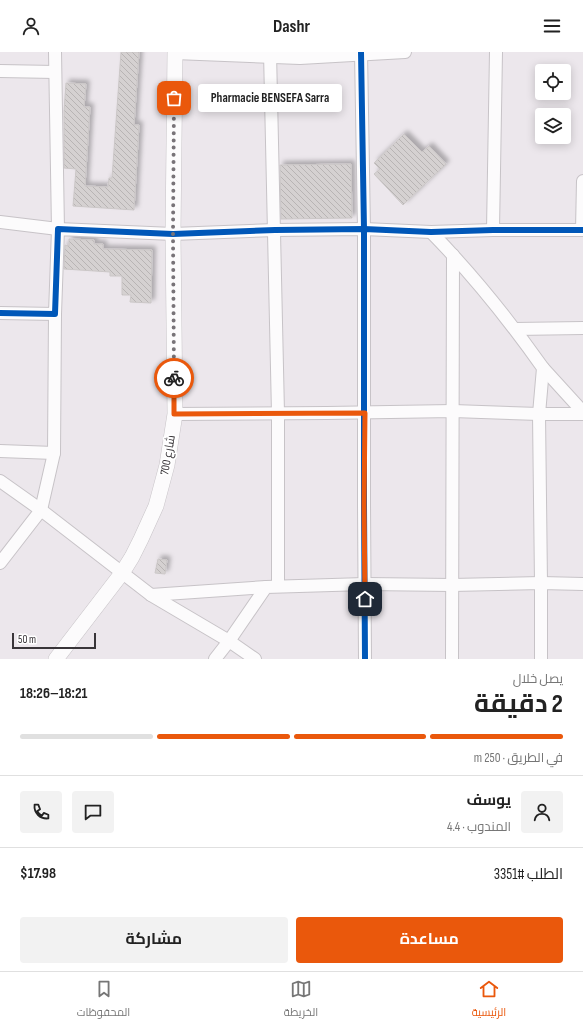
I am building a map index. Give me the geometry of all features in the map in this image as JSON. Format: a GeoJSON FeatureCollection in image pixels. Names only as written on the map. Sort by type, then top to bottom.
{"type":"FeatureCollection","features":[{"type":"Feature","properties":{"kind":"main road","name":"شارع 700"},"geometry":{"type":"LineString","coordinates":[[56,659],[122,573],[138,545],[156,506],[167,465],[174,414],[173,234],[175,52]]}},
{"type":"Feature","properties":{"kind":"street"},"geometry":{"type":"LineString","coordinates":[[0,563],[41,510],[54,453],[55,314],[58,229],[55,52]]}},
{"type":"Feature","properties":{"kind":"street"},"geometry":{"type":"LineString","coordinates":[[175,52],[270,54],[300,58],[361,53],[405,52]]}},
{"type":"Feature","properties":{"kind":"street"},"geometry":{"type":"LineString","coordinates":[[493,230],[496,52]]}},
{"type":"Feature","properties":{"kind":"street"},"geometry":{"type":"LineString","coordinates":[[361,53],[364,229],[365,659]]}},
{"type":"Feature","properties":{"kind":"street"},"geometry":{"type":"LineString","coordinates":[[215,659],[272,587],[278,413],[270,54]]}},
{"type":"Feature","properties":{"kind":"street"},"geometry":{"type":"LineString","coordinates":[[0,71],[55,72]]}},
{"type":"Feature","properties":{"kind":"street"},"geometry":{"type":"LineString","coordinates":[[0,222],[58,229],[173,234],[275,230],[364,229],[431,232],[583,230],[583,181]]}},
{"type":"Feature","properties":{"kind":"street"},"geometry":{"type":"LineString","coordinates":[[431,232],[453,255],[515,329],[543,368],[583,413]]}},
{"type":"Feature","properties":{"kind":"street"},"geometry":{"type":"LineString","coordinates":[[452,659],[453,255]]}},
{"type":"Feature","properties":{"kind":"street"},"geometry":{"type":"LineString","coordinates":[[0,313],[55,314]]}},
{"type":"Feature","properties":{"kind":"street"},"geometry":{"type":"LineString","coordinates":[[515,329],[583,328]]}},
{"type":"Feature","properties":{"kind":"street"},"geometry":{"type":"LineString","coordinates":[[541,659],[539,414],[543,368]]}},
{"type":"Feature","properties":{"kind":"street"},"geometry":{"type":"LineString","coordinates":[[174,414],[452,411],[539,414],[583,413]]}},
{"type":"Feature","properties":{"kind":"street"},"geometry":{"type":"LineString","coordinates":[[0,451],[54,453]]}},
{"type":"Feature","properties":{"kind":"street"},"geometry":{"type":"LineString","coordinates":[[0,480],[150,595],[230,641],[254,659]]}},
{"type":"Feature","properties":{"kind":"street"},"geometry":{"type":"LineString","coordinates":[[150,595],[272,587],[365,584],[452,585],[541,582],[583,584]]}},
{"type":"Feature","properties":{"kind":"building"},"geometry":{"type":"Polygon","coordinates":[[[121,52],[139,52],[134,125],[139,125],[134,210],[73,206],[76,169],[64,168],[64,111],[66,83],[86,84],[84,107],[90,107],[85,186],[108,187],[109,178],[112,178],[121,52]]]}},
{"type":"Feature","properties":{"kind":"building"},"geometry":{"type":"Polygon","coordinates":[[[404,134],[422,152],[429,146],[446,164],[403,205],[374,174],[380,169],[374,163],[404,134]]]}},
{"type":"Feature","properties":{"kind":"building"},"geometry":{"type":"Polygon","coordinates":[[[351,164],[352,218],[281,219],[280,165],[351,164]]]}},
{"type":"Feature","properties":{"kind":"building"},"geometry":{"type":"Polygon","coordinates":[[[69,239],[94,240],[94,244],[103,244],[103,249],[152,250],[151,303],[130,302],[131,295],[122,295],[122,276],[110,276],[110,272],[64,269],[65,245],[69,246],[69,239]]]}},
{"type":"Feature","properties":{"kind":"building"},"geometry":{"type":"Polygon","coordinates":[[[158,559],[167,560],[165,574],[155,573],[158,559]]]}},
{"type":"Feature","properties":{"kind":"cycle path"},"geometry":{"type":"LineString","coordinates":[[361,52],[364,229],[365,659]]}},
{"type":"Feature","properties":{"kind":"cycle path"},"geometry":{"type":"LineString","coordinates":[[0,313],[55,314],[58,229],[173,234],[275,230],[364,229],[431,232],[583,230]]}},
{"type":"Feature","properties":{"kind":"way so far"},"geometry":{"type":"LineString","coordinates":[[174,98],[174,378]]}},
{"type":"Feature","properties":{"kind":"place","name":"Pharmacie BENSEFA Sarra"},"geometry":{"type":"Point","coordinates":[174,98]}},
{"type":"Feature","properties":{"kind":"route"},"geometry":{"type":"LineString","coordinates":[[174,378],[174,414],[365,413],[365,599]]}}]}
